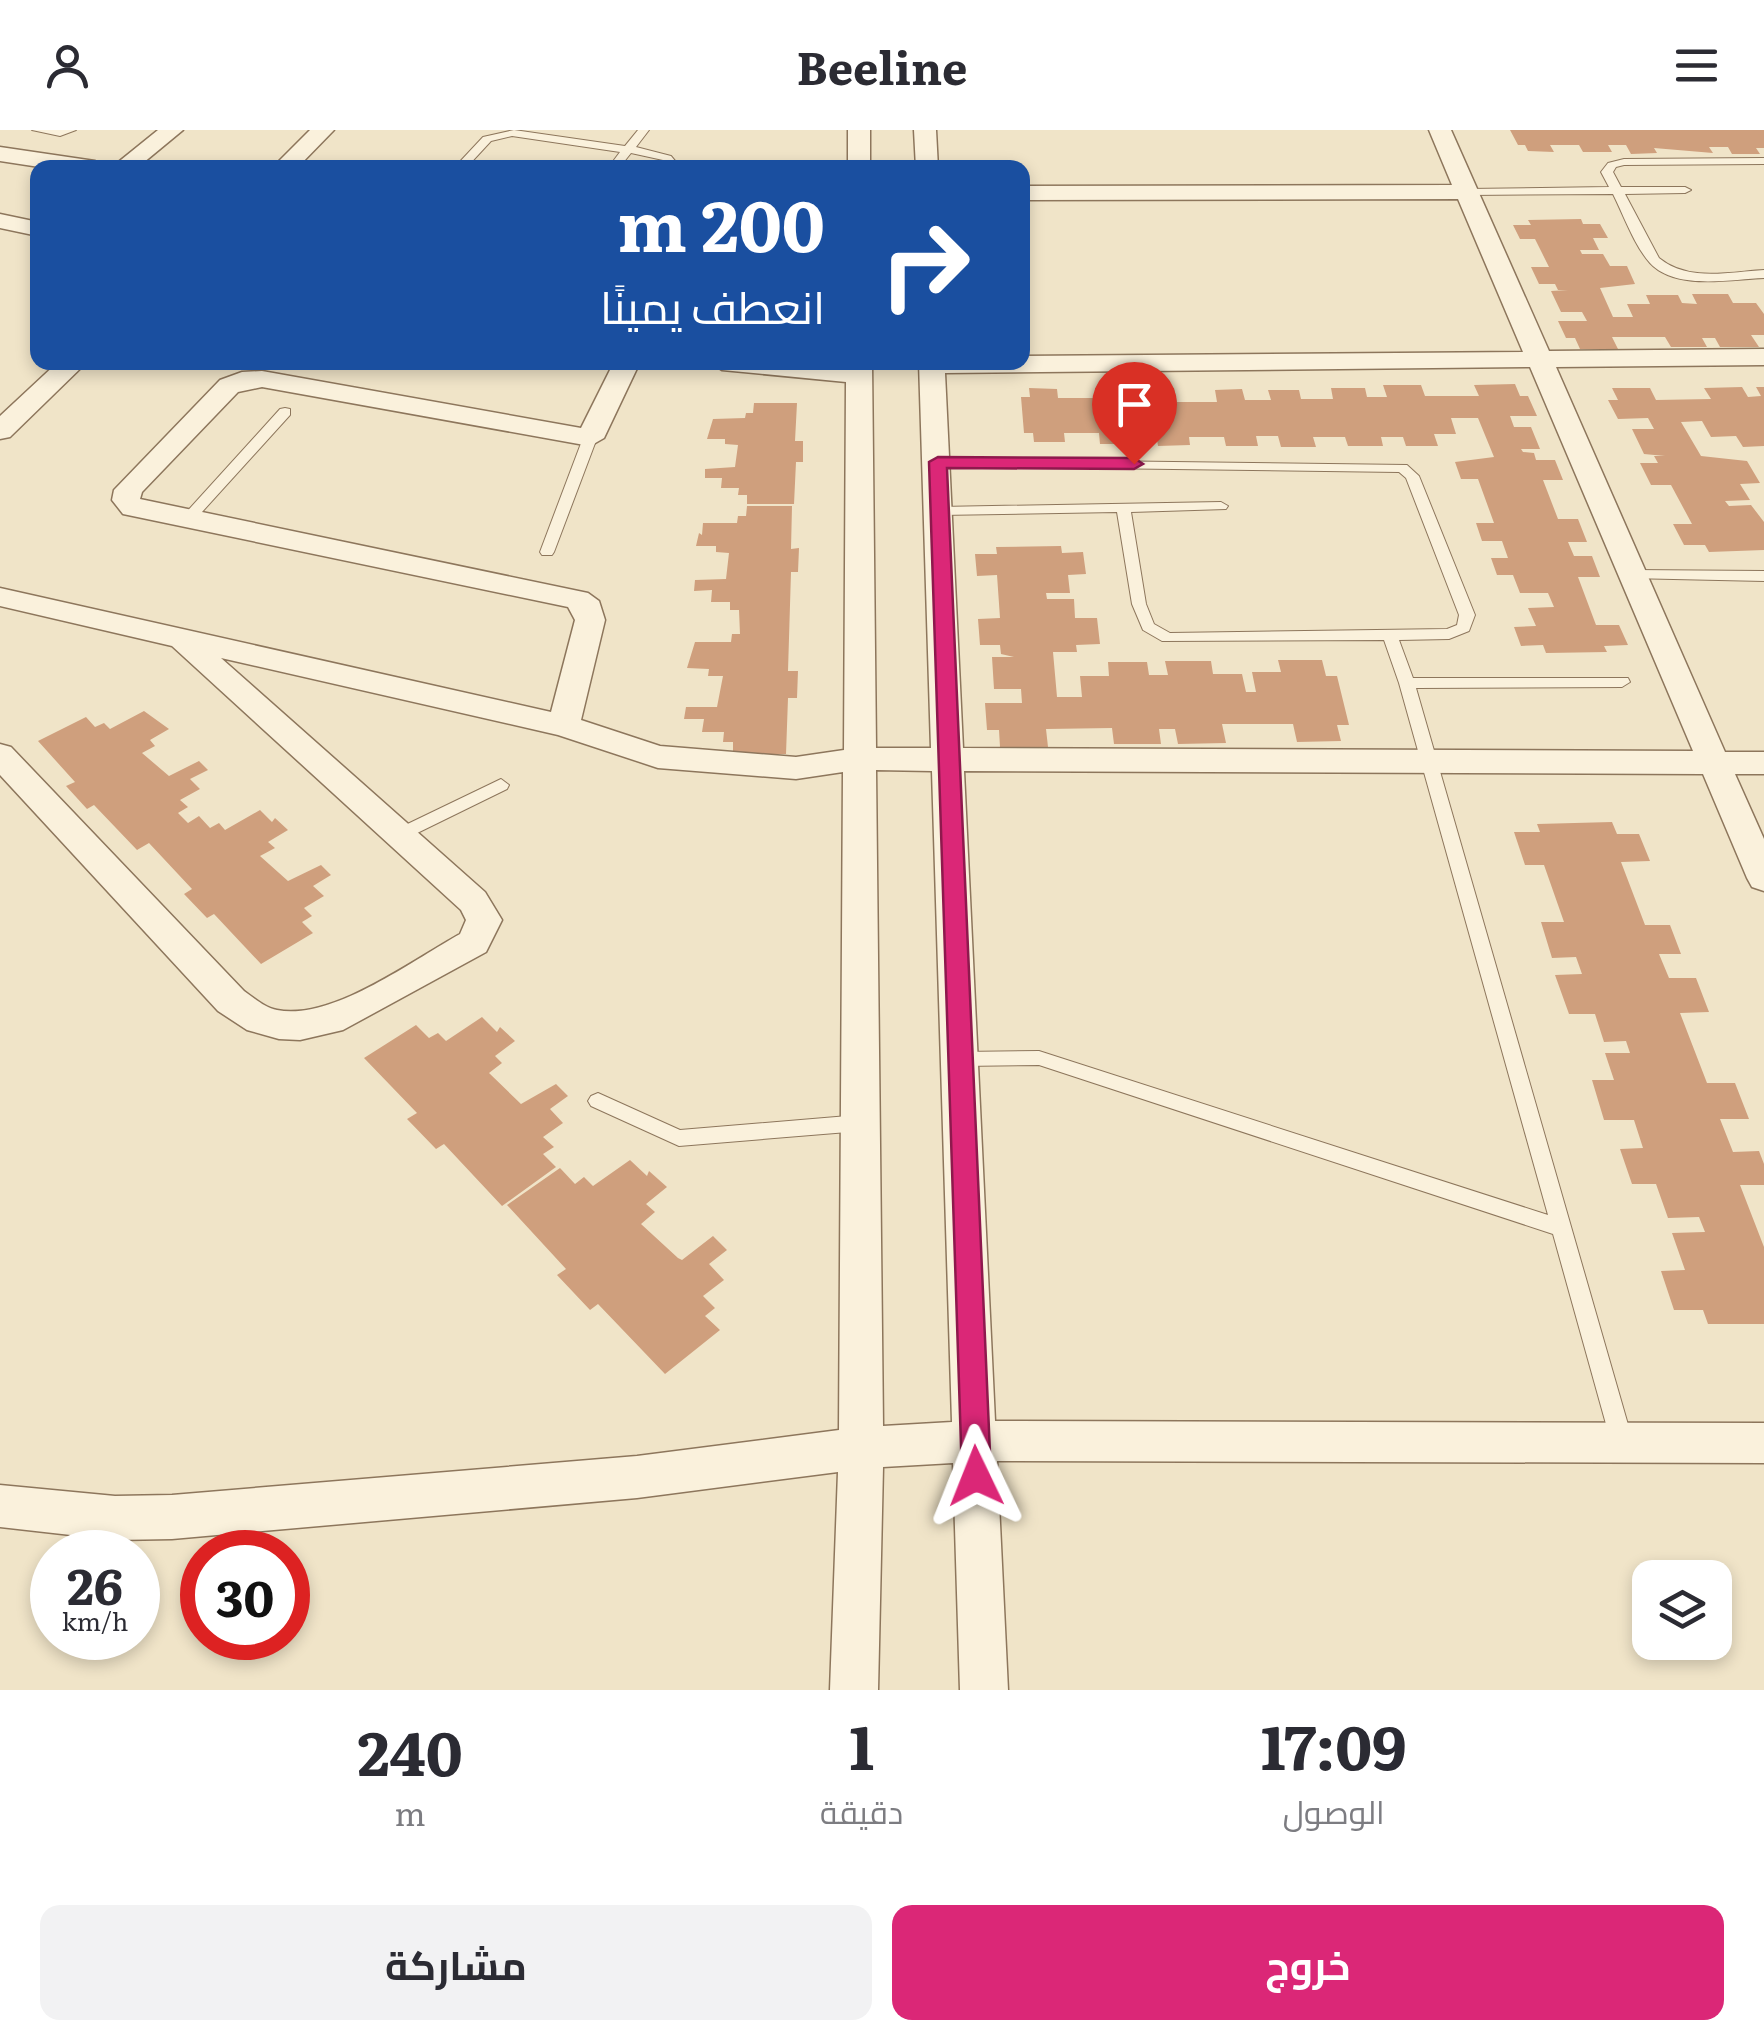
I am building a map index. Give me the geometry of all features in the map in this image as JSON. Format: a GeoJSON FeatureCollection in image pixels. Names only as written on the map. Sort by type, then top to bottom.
{"type":"FeatureCollection","features":[{"type":"Feature","properties":{"kind":"street"},"geometry":{"type":"LineString","coordinates":[[0,141],[15,130]]}},
{"type":"Feature","properties":{"kind":"street"},"geometry":{"type":"LineString","coordinates":[[133,160],[172,130]]}},
{"type":"Feature","properties":{"kind":"street"},"geometry":{"type":"LineString","coordinates":[[291,160],[323,130]]}},
{"type":"Feature","properties":{"kind":"street"},"geometry":{"type":"LineString","coordinates":[[859,130],[859,160]]}},
{"type":"Feature","properties":{"kind":"street"},"geometry":{"type":"LineString","coordinates":[[926,130],[927,160]]}},
{"type":"Feature","properties":{"kind":"street"},"geometry":{"type":"LineString","coordinates":[[1440,130],[1764,878]]}},
{"type":"Feature","properties":{"kind":"street"},"geometry":{"type":"LineString","coordinates":[[0,154],[40,160]]}},
{"type":"Feature","properties":{"kind":"street"},"geometry":{"type":"LineString","coordinates":[[1030,193],[1468,192]]}},
{"type":"Feature","properties":{"kind":"street"},"geometry":{"type":"LineString","coordinates":[[0,221],[30,227]]}},
{"type":"Feature","properties":{"kind":"street"},"geometry":{"type":"LineString","coordinates":[[1030,363],[1764,357]]}},
{"type":"Feature","properties":{"kind":"street"},"geometry":{"type":"LineString","coordinates":[[0,431],[65,370]]}},
{"type":"Feature","properties":{"kind":"street"},"geometry":{"type":"LineString","coordinates":[[564,726],[590,620],[588,608],[577,600],[132,508],[126,500],[128,490],[229,386],[242,380],[262,379],[590,438],[623,370]]}},
{"type":"Feature","properties":{"kind":"street"},"geometry":{"type":"LineString","coordinates":[[854,1690],[861,1448],[858,370]]}},
{"type":"Feature","properties":{"kind":"street"},"geometry":{"type":"LineString","coordinates":[[932,370],[984,1690]]}},
{"type":"Feature","properties":{"kind":"street"},"geometry":{"type":"LineString","coordinates":[[0,596],[564,726],[658,756],[726,765],[796,768],[858,759],[1764,762]]}},
{"type":"Feature","properties":{"kind":"street"},"geometry":{"type":"LineString","coordinates":[[0,755],[231,1001],[260,1020],[279,1025],[322,1023],[343,1016],[461,950],[482,932],[481,910],[182,638]]}},
{"type":"Feature","properties":{"kind":"street"},"geometry":{"type":"LineString","coordinates":[[0,1506],[115,1518],[172,1517],[637,1477],[861,1448],[975,1441],[1764,1443]]}},
{"type":"Feature","properties":{"kind":"lane"},"geometry":{"type":"LineString","coordinates":[[36,130],[71,130]]}},
{"type":"Feature","properties":{"kind":"lane"},"geometry":{"type":"LineString","coordinates":[[619,160],[644,130]]}},
{"type":"Feature","properties":{"kind":"lane"},"geometry":{"type":"LineString","coordinates":[[467,160],[487,140],[522,132],[628,149],[670,160]]}},
{"type":"Feature","properties":{"kind":"lane"},"geometry":{"type":"LineString","coordinates":[[1764,161],[1617,163],[1607,172],[1654,260],[1663,269],[1682,274],[1764,274]]}},
{"type":"Feature","properties":{"kind":"lane"},"geometry":{"type":"LineString","coordinates":[[1468,192],[1684,190]]}},
{"type":"Feature","properties":{"kind":"lane"},"geometry":{"type":"LineString","coordinates":[[188,520],[285,412]]}},
{"type":"Feature","properties":{"kind":"lane"},"geometry":{"type":"LineString","coordinates":[[547,552],[590,438]]}},
{"type":"Feature","properties":{"kind":"lane"},"geometry":{"type":"LineString","coordinates":[[938,462],[1402,468],[1412,476],[1466,615],[1464,628],[1450,634],[1167,638],[1148,626],[1139,604],[1123,507]]}},
{"type":"Feature","properties":{"kind":"lane"},"geometry":{"type":"LineString","coordinates":[[940,510],[1221,506]]}},
{"type":"Feature","properties":{"kind":"lane"},"geometry":{"type":"LineString","coordinates":[[1633,575],[1764,576]]}},
{"type":"Feature","properties":{"kind":"lane"},"geometry":{"type":"LineString","coordinates":[[1390,635],[1407,683],[1622,1443]]}},
{"type":"Feature","properties":{"kind":"lane"},"geometry":{"type":"LineString","coordinates":[[1407,683],[1622,682]]}},
{"type":"Feature","properties":{"kind":"lane"},"geometry":{"type":"LineString","coordinates":[[399,835],[501,785]]}},
{"type":"Feature","properties":{"kind":"lane"},"geometry":{"type":"LineString","coordinates":[[960,1059],[1039,1058],[1562,1228]]}},
{"type":"Feature","properties":{"kind":"lane"},"geometry":{"type":"LineString","coordinates":[[598,1102],[679,1138],[860,1123]]}},
{"type":"Feature","properties":{"kind":"building"},"geometry":{"type":"Polygon","coordinates":[[[1510,130],[1764,130],[1764,148],[1756,148],[1760,154],[1732,154],[1728,147],[1709,147],[1713,153],[1654,148],[1657,153],[1631,154],[1626,145],[1608,145],[1612,152],[1583,152],[1579,145],[1550,145],[1554,152],[1528,151],[1525,145],[1518,145],[1510,130]]]}},
{"type":"Feature","properties":{"kind":"building"},"geometry":{"type":"Polygon","coordinates":[[[1581,219],[1583,224],[1600,224],[1608,238],[1593,238],[1599,250],[1580,250],[1582,254],[1603,254],[1610,266],[1627,266],[1635,284],[1600,288],[1613,317],[1633,317],[1627,304],[1650,304],[1646,295],[1678,295],[1682,303],[1697,304],[1692,294],[1728,294],[1733,303],[1756,303],[1764,314],[1764,335],[1751,335],[1759,347],[1720,347],[1715,338],[1702,338],[1707,347],[1671,347],[1665,337],[1612,337],[1618,349],[1580,349],[1575,338],[1566,338],[1558,321],[1587,321],[1582,312],[1561,312],[1551,291],[1568,290],[1558,290],[1555,284],[1539,284],[1531,267],[1549,267],[1535,239],[1520,239],[1513,225],[1531,225],[1528,220],[1581,219]]]}},
{"type":"Feature","properties":{"kind":"building"},"geometry":{"type":"Polygon","coordinates":[[[1515,384],[1520,396],[1528,396],[1537,416],[1510,416],[1514,427],[1531,427],[1540,449],[1521,449],[1534,453],[1536,460],[1555,460],[1563,480],[1543,480],[1558,519],[1578,519],[1587,542],[1568,542],[1574,556],[1592,556],[1600,577],[1578,577],[1596,625],[1619,625],[1628,645],[1604,646],[1607,652],[1546,653],[1543,645],[1521,646],[1514,627],[1536,626],[1528,608],[1554,607],[1548,593],[1520,593],[1513,575],[1497,575],[1491,558],[1508,558],[1502,541],[1482,541],[1476,523],[1494,523],[1478,479],[1461,479],[1455,462],[1494,457],[1478,418],[1451,418],[1456,434],[1434,434],[1438,446],[1406,446],[1403,437],[1381,437],[1383,446],[1348,446],[1345,437],[1313,437],[1316,447],[1281,447],[1278,436],[1256,436],[1258,446],[1226,446],[1224,437],[1189,437],[1190,445],[1158,446],[1156,433],[1134,433],[1136,444],[1100,444],[1099,433],[1064,433],[1065,442],[1034,442],[1033,433],[1024,433],[1021,397],[1030,397],[1029,388],[1057,389],[1058,398],[1097,398],[1095,388],[1120,388],[1121,397],[1150,397],[1149,388],[1174,388],[1177,402],[1217,402],[1215,390],[1242,389],[1245,400],[1271,400],[1268,390],[1299,390],[1301,399],[1333,399],[1331,388],[1365,388],[1367,397],[1387,397],[1383,385],[1421,385],[1425,396],[1479,396],[1474,385],[1515,384]]]}},
{"type":"Feature","properties":{"kind":"building"},"geometry":{"type":"Polygon","coordinates":[[[1742,387],[1748,397],[1761,396],[1756,387],[1764,387],[1764,446],[1743,447],[1736,436],[1711,437],[1702,421],[1681,422],[1701,456],[1747,461],[1760,483],[1740,484],[1750,500],[1725,501],[1729,506],[1751,505],[1764,522],[1764,550],[1709,552],[1705,545],[1684,545],[1673,524],[1692,524],[1671,485],[1651,485],[1640,463],[1658,463],[1654,456],[1665,456],[1644,454],[1632,429],[1654,429],[1648,418],[1618,419],[1608,400],[1618,400],[1612,388],[1650,388],[1656,400],[1711,399],[1704,388],[1742,387]]]}},
{"type":"Feature","properties":{"kind":"building"},"geometry":{"type":"Polygon","coordinates":[[[754,403],[797,403],[795,441],[803,441],[803,462],[796,462],[794,504],[747,504],[747,495],[738,495],[739,488],[721,488],[722,478],[705,478],[705,469],[735,467],[738,445],[725,444],[725,439],[707,439],[713,419],[745,418],[746,413],[753,413],[754,403]]]}},
{"type":"Feature","properties":{"kind":"building"},"geometry":{"type":"Polygon","coordinates":[[[747,506],[792,506],[791,549],[799,548],[798,572],[791,572],[788,671],[798,671],[797,698],[788,698],[786,754],[733,754],[733,742],[723,742],[724,732],[702,732],[704,719],[684,719],[686,707],[717,707],[723,676],[708,676],[709,669],[687,668],[695,642],[731,642],[732,634],[740,634],[739,610],[730,610],[730,602],[711,602],[712,590],[694,591],[695,580],[726,579],[729,553],[716,552],[716,546],[696,546],[699,533],[702,535],[703,523],[737,523],[738,516],[746,516],[747,506]]]}},
{"type":"Feature","properties":{"kind":"building"},"geometry":{"type":"Polygon","coordinates":[[[1061,546],[1062,553],[1083,552],[1086,574],[1068,575],[1070,593],[1046,593],[1047,599],[1074,599],[1075,618],[1097,618],[1100,644],[1076,645],[1077,652],[1053,652],[1057,697],[1082,697],[1080,676],[1109,676],[1108,662],[1147,662],[1149,675],[1168,675],[1165,661],[1211,661],[1213,674],[1242,674],[1246,692],[1256,692],[1252,672],[1281,672],[1278,660],[1322,660],[1326,676],[1337,676],[1349,725],[1337,725],[1341,741],[1297,742],[1293,724],[1222,724],[1226,743],[1178,744],[1175,729],[1159,729],[1161,744],[1114,744],[1112,728],[1046,729],[1048,747],[1000,747],[999,730],[987,730],[985,703],[1022,703],[1021,689],[994,689],[992,657],[1014,657],[1001,654],[1000,645],[980,645],[978,619],[1000,618],[997,575],[977,576],[975,554],[997,554],[996,547],[1061,546]]]}},
{"type":"Feature","properties":{"kind":"building"},"geometry":{"type":"Polygon","coordinates":[[[144,711],[169,729],[150,740],[155,746],[142,753],[169,776],[199,761],[208,770],[190,779],[200,789],[180,800],[188,807],[178,813],[188,823],[199,816],[210,828],[219,823],[225,830],[260,810],[288,830],[268,842],[275,848],[260,856],[288,881],[321,865],[331,875],[313,886],[324,896],[304,908],[312,916],[302,922],[313,933],[261,964],[214,914],[207,918],[184,894],[192,889],[149,843],[137,850],[94,805],[87,809],[66,786],[75,782],[38,741],[86,717],[95,727],[104,723],[110,729],[144,711]]]}},
{"type":"Feature","properties":{"kind":"building"},"geometry":{"type":"Polygon","coordinates":[[[1612,822],[1617,834],[1639,834],[1650,861],[1621,862],[1645,925],[1670,925],[1681,954],[1659,954],[1669,978],[1696,978],[1709,1012],[1680,1013],[1707,1083],[1735,1083],[1749,1119],[1720,1119],[1733,1152],[1759,1151],[1764,1164],[1764,1185],[1740,1185],[1764,1247],[1764,1324],[1708,1324],[1703,1310],[1674,1310],[1661,1271],[1685,1270],[1672,1233],[1705,1232],[1699,1217],[1668,1218],[1656,1184],[1632,1184],[1620,1149],[1643,1148],[1634,1120],[1604,1120],[1592,1080],[1614,1080],[1605,1053],[1630,1053],[1626,1041],[1604,1042],[1595,1014],[1569,1014],[1555,975],[1582,974],[1576,957],[1552,958],[1541,922],[1564,922],[1544,865],[1525,865],[1514,832],[1540,832],[1537,824],[1612,822]]]}},
{"type":"Feature","properties":{"kind":"building"},"geometry":{"type":"Polygon","coordinates":[[[482,1017],[497,1032],[500,1027],[515,1041],[495,1056],[502,1063],[489,1073],[521,1104],[556,1084],[568,1096],[550,1109],[563,1123],[543,1137],[554,1147],[543,1154],[556,1167],[502,1206],[444,1144],[436,1149],[407,1119],[417,1113],[364,1058],[416,1025],[429,1038],[438,1033],[446,1041],[482,1017]]]}},
{"type":"Feature","properties":{"kind":"building"},"geometry":{"type":"Polygon","coordinates":[[[630,1160],[667,1187],[646,1204],[655,1212],[641,1224],[682,1260],[713,1236],[727,1250],[709,1264],[724,1280],[703,1296],[715,1308],[705,1316],[720,1330],[665,1374],[598,1304],[590,1310],[557,1275],[566,1269],[507,1205],[560,1168],[575,1184],[584,1177],[593,1186],[630,1160]]]}},
{"type":"Feature","properties":{"kind":"route"},"geometry":{"type":"LineString","coordinates":[[976,1476],[938,462],[1134,464]]}}]}
